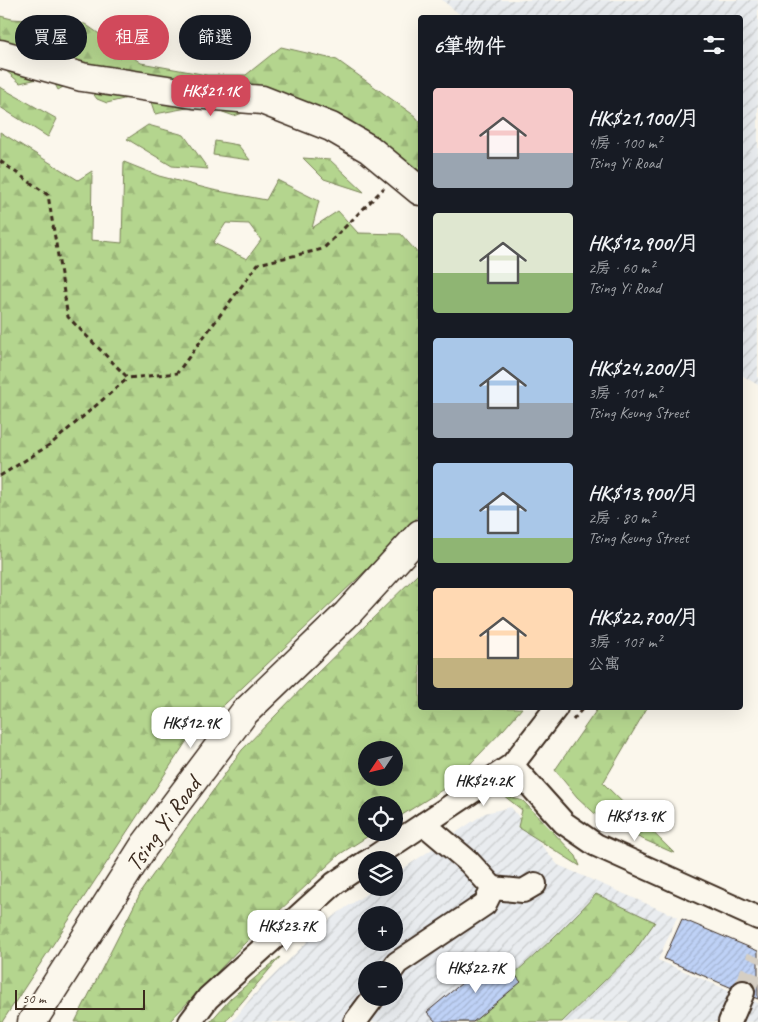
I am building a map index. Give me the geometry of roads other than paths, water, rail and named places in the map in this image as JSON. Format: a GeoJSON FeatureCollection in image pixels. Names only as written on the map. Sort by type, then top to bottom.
{"type":"FeatureCollection","features":[{"type":"Feature","properties":{"kind":"main road"},"geometry":{"type":"LineString","coordinates":[[0,54],[82,77],[194,94],[262,100],[331,127],[368,149],[418,189]]}},
{"type":"Feature","properties":{"kind":"main road","name":"Tsing Yi Road"},"geometry":{"type":"LineString","coordinates":[[32,1022],[144,846],[244,714],[347,614],[418,536]]}},
{"type":"Feature","properties":{"kind":"street"},"geometry":{"type":"LineString","coordinates":[[384,851],[512,766],[564,714]]}},
{"type":"Feature","properties":{"kind":"street"},"geometry":{"type":"LineString","coordinates":[[512,766],[564,823],[596,845],[758,918]]}},
{"type":"Feature","properties":{"kind":"street"},"geometry":{"type":"LineString","coordinates":[[424,824],[469,862],[492,888],[523,891],[535,884]]}},
{"type":"Feature","properties":{"kind":"street"},"geometry":{"type":"LineString","coordinates":[[190,1022],[208,998],[335,883],[358,867]]}},
{"type":"Feature","properties":{"kind":"street"},"geometry":{"type":"LineString","coordinates":[[401,961],[485,904],[492,888]]}},
{"type":"Feature","properties":{"kind":"street"},"geometry":{"type":"LineString","coordinates":[[730,1022],[743,992]]}},
{"type":"Feature","properties":{"kind":"street"},"geometry":{"type":"LineString","coordinates":[[355,1022],[367,1006]]}},
{"type":"Feature","properties":{"kind":"tunnel"},"geometry":{"type":"LineString","coordinates":[[743,992],[758,957]]}}]}
